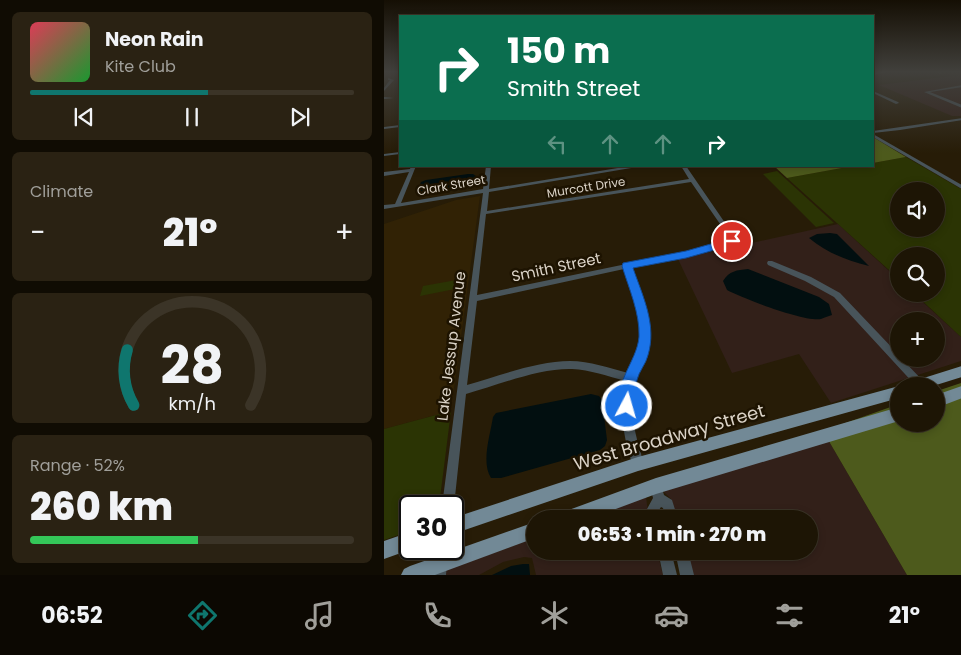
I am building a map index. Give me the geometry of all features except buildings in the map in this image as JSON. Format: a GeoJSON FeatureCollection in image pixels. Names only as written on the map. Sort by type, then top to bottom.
{"type":"FeatureCollection","features":[{"type":"Feature","properties":{"kind":"main road"},"geometry":{"type":"LineString","coordinates":[[945,377],[961,371]]}},
{"type":"Feature","properties":{"kind":"main road"},"geometry":{"type":"LineString","coordinates":[[945,398],[961,392]]}},
{"type":"Feature","properties":{"kind":"main road","name":"West Broadway Street"},"geometry":{"type":"LineString","coordinates":[[464,522],[638,464],[890,394]]}},
{"type":"Feature","properties":{"kind":"main road"},"geometry":{"type":"LineString","coordinates":[[596,510],[890,417]]}},
{"type":"Feature","properties":{"kind":"main road"},"geometry":{"type":"LineString","coordinates":[[410,575],[526,533]]}},
{"type":"Feature","properties":{"kind":"main road"},"geometry":{"type":"LineString","coordinates":[[384,550],[399,545]]}},
{"type":"Feature","properties":{"kind":"street"},"geometry":{"type":"LineString","coordinates":[[888,99],[897,103]]}},
{"type":"Feature","properties":{"kind":"street"},"geometry":{"type":"LineString","coordinates":[[942,99],[961,107]]}},
{"type":"Feature","properties":{"kind":"street"},"geometry":{"type":"LineString","coordinates":[[874,132],[961,119]]}},
{"type":"Feature","properties":{"kind":"street"},"geometry":{"type":"LineString","coordinates":[[384,128],[399,126]]}},
{"type":"Feature","properties":{"kind":"street"},"geometry":{"type":"LineString","coordinates":[[874,137],[961,188]]}},
{"type":"Feature","properties":{"kind":"street"},"geometry":{"type":"LineString","coordinates":[[384,155],[399,153]]}},
{"type":"Feature","properties":{"kind":"street","name":"Lake Jessup Avenue"},"geometry":{"type":"LineString","coordinates":[[449,495],[489,167]]}},
{"type":"Feature","properties":{"kind":"street","name":"Clark Street"},"geometry":{"type":"LineString","coordinates":[[384,207],[635,167]]}},
{"type":"Feature","properties":{"kind":"street"},"geometry":{"type":"LineString","coordinates":[[684,167],[692,180]]}},
{"type":"Feature","properties":{"kind":"street"},"geometry":{"type":"LineString","coordinates":[[384,174],[413,168]]}},
{"type":"Feature","properties":{"kind":"street"},"geometry":{"type":"LineString","coordinates":[[397,205],[413,168]]}},
{"type":"Feature","properties":{"kind":"street","name":"Murcott Drive"},"geometry":{"type":"LineString","coordinates":[[483,213],[692,180]]}},
{"type":"Feature","properties":{"kind":"street","name":"Smith Street"},"geometry":{"type":"LineString","coordinates":[[473,299],[686,255],[732,241],[732,237],[692,180]]}},
{"type":"Feature","properties":{"kind":"street"},"geometry":{"type":"LineString","coordinates":[[770,263],[808,278],[837,295],[912,377]]}},
{"type":"Feature","properties":{"kind":"street"},"geometry":{"type":"LineString","coordinates":[[627,266],[645,322],[645,340],[641,357],[630,378],[627,406],[630,431],[638,464]]}},
{"type":"Feature","properties":{"kind":"street"},"geometry":{"type":"LineString","coordinates":[[462,391],[522,374],[568,365],[587,367],[630,378]]}},
{"type":"Feature","properties":{"kind":"street"},"geometry":{"type":"LineString","coordinates":[[653,510],[657,492]]}},
{"type":"Feature","properties":{"kind":"street"},"geometry":{"type":"LineString","coordinates":[[657,492],[668,504],[670,510]]}},
{"type":"Feature","properties":{"kind":"street"},"geometry":{"type":"LineString","coordinates":[[666,560],[670,575]]}},
{"type":"Feature","properties":{"kind":"street"},"geometry":{"type":"LineString","coordinates":[[683,560],[687,575]]}},
{"type":"Feature","properties":{"kind":"shaded area"},"geometry":{"type":"Polygon","coordinates":[[[912,99],[961,99],[961,116],[952,116],[912,99]]]}},
{"type":"Feature","properties":{"kind":"shaded area"},"geometry":{"type":"Polygon","coordinates":[[[468,174],[476,176],[473,186],[432,194],[418,190],[421,182],[426,180],[468,174]]]}},
{"type":"Feature","properties":{"kind":"shaded area"},"geometry":{"type":"Polygon","coordinates":[[[480,196],[451,411],[384,429],[384,224],[456,200],[480,196]]]}},
{"type":"Feature","properties":{"kind":"shaded area"},"geometry":{"type":"Polygon","coordinates":[[[838,224],[890,272],[890,302],[923,302],[934,312],[890,312],[890,367],[942,367],[911,377],[890,377],[890,384],[831,403],[799,354],[732,373],[678,259],[838,224]]]}},
{"type":"Feature","properties":{"kind":"shaded area"},"geometry":{"type":"Polygon","coordinates":[[[817,234],[837,234],[869,266],[837,255],[809,238],[817,234]]]}},
{"type":"Feature","properties":{"kind":"shaded area"},"geometry":{"type":"Polygon","coordinates":[[[748,269],[819,297],[829,304],[832,315],[821,319],[801,317],[727,290],[723,281],[728,275],[748,269]]]}},
{"type":"Feature","properties":{"kind":"shaded area"},"geometry":{"type":"Polygon","coordinates":[[[945,322],[961,337],[961,361],[945,366],[945,322]]]}},
{"type":"Feature","properties":{"kind":"shaded area"},"geometry":{"type":"Polygon","coordinates":[[[591,394],[599,396],[602,400],[607,440],[605,446],[600,450],[501,478],[491,478],[488,472],[486,457],[493,417],[496,413],[591,394]]]}},
{"type":"Feature","properties":{"kind":"shaded area"},"geometry":{"type":"Polygon","coordinates":[[[823,431],[907,575],[693,575],[689,560],[818,560],[818,510],[674,510],[671,499],[663,491],[823,431]]]}},
{"type":"Feature","properties":{"kind":"shaded area"},"geometry":{"type":"Polygon","coordinates":[[[646,497],[648,510],[611,510],[646,497]]]}},
{"type":"Feature","properties":{"kind":"shaded area"},"geometry":{"type":"Polygon","coordinates":[[[526,541],[526,557],[503,562],[479,575],[446,575],[446,570],[526,541]]]}},
{"type":"Feature","properties":{"kind":"shaded area"},"geometry":{"type":"Polygon","coordinates":[[[532,560],[659,560],[663,575],[536,575],[532,560]]]}},
{"type":"Feature","properties":{"kind":"shaded area"},"geometry":{"type":"Polygon","coordinates":[[[529,564],[530,575],[492,575],[511,566],[529,564]]]}},
{"type":"Feature","properties":{"kind":"green space"},"geometry":{"type":"Polygon","coordinates":[[[874,138],[906,157],[874,163],[874,138]]]}},
{"type":"Feature","properties":{"kind":"green space"},"geometry":{"type":"Polygon","coordinates":[[[906,157],[961,189],[961,337],[945,322],[945,312],[934,312],[924,302],[945,302],[945,247],[890,247],[890,271],[787,178],[848,167],[874,167],[874,163],[906,157]]]}},
{"type":"Feature","properties":{"kind":"green space"},"geometry":{"type":"Polygon","coordinates":[[[775,167],[848,167],[787,178],[775,167]]]}},
{"type":"Feature","properties":{"kind":"green space"},"geometry":{"type":"Polygon","coordinates":[[[777,171],[834,223],[816,227],[763,174],[777,171]]]}},
{"type":"Feature","properties":{"kind":"green space"},"geometry":{"type":"Polygon","coordinates":[[[462,279],[460,288],[420,296],[423,286],[462,279]]]}},
{"type":"Feature","properties":{"kind":"green space"},"geometry":{"type":"Polygon","coordinates":[[[961,383],[961,575],[907,575],[823,431],[890,407],[890,432],[945,432],[945,388],[961,383]]]}},
{"type":"Feature","properties":{"kind":"green space"},"geometry":{"type":"Polygon","coordinates":[[[451,411],[440,495],[399,495],[399,535],[384,540],[384,429],[451,411]]]}},
{"type":"Feature","properties":{"kind":"route"},"geometry":{"type":"LineString","coordinates":[[627,406],[630,378],[641,357],[645,340],[645,322],[627,266],[686,255],[697,250],[732,241]]}}]}
